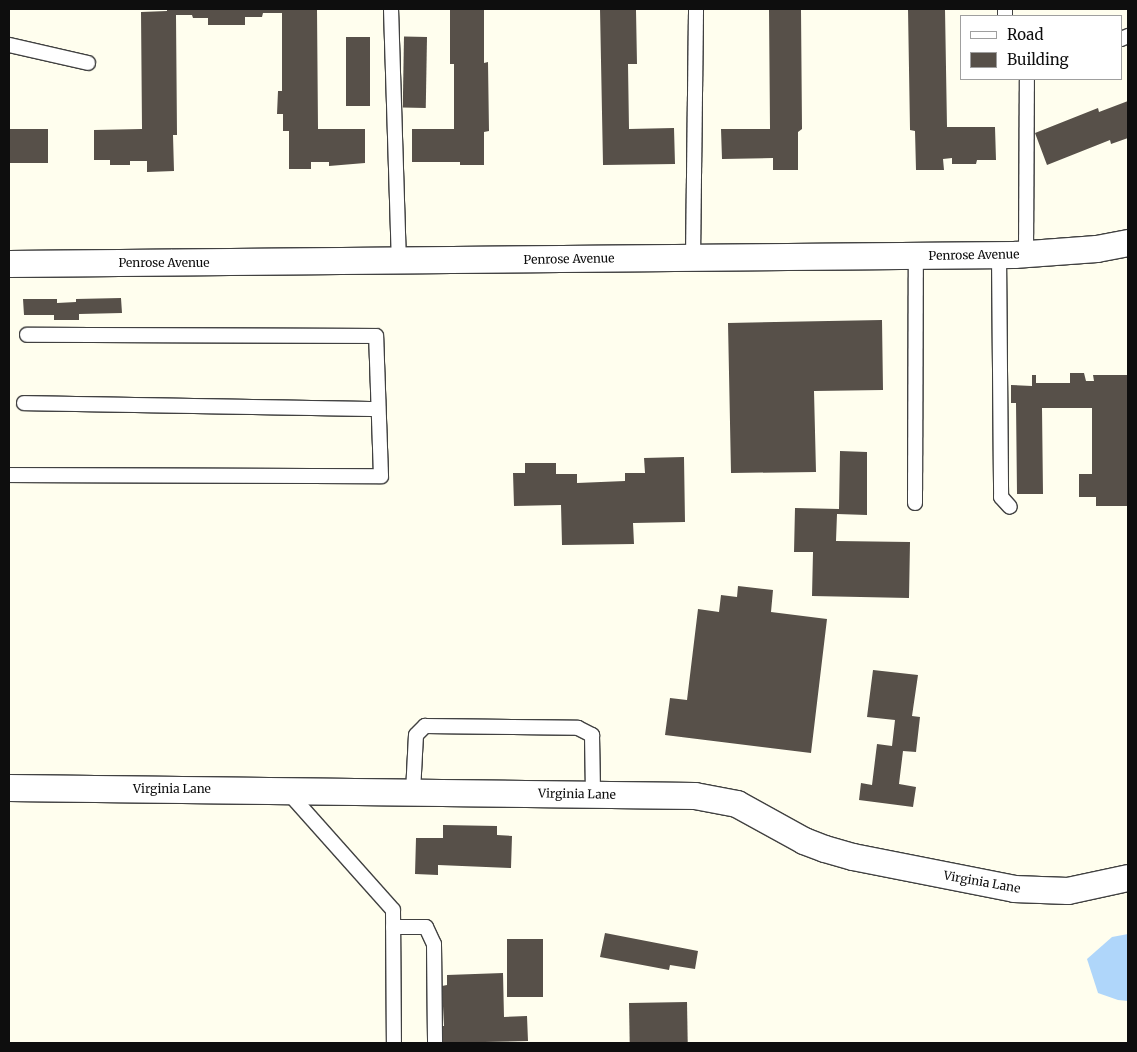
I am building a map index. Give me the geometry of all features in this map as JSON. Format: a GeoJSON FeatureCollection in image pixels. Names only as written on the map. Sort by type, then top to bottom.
{"type":"FeatureCollection","features":[{"type":"Feature","properties":{"kind":"street","name":"Penrose Avenue"},"geometry":{"type":"LineString","coordinates":[[9,264],[999,255],[1097,249],[1128,243]]}},
{"type":"Feature","properties":{"kind":"street","name":"Virginia Lane"},"geometry":{"type":"LineString","coordinates":[[9,788],[694,796],[737,804],[787,832],[825,849],[854,857],[1014,889],[1068,891],[1128,878]]}},
{"type":"Feature","properties":{"kind":"lane"},"geometry":{"type":"LineString","coordinates":[[390,9],[399,261]]}},
{"type":"Feature","properties":{"kind":"lane"},"geometry":{"type":"LineString","coordinates":[[693,258],[696,9]]}},
{"type":"Feature","properties":{"kind":"lane"},"geometry":{"type":"LineString","coordinates":[[9,45],[88,63]]}},
{"type":"Feature","properties":{"kind":"lane"},"geometry":{"type":"LineString","coordinates":[[1026,254],[1027,80]]}},
{"type":"Feature","properties":{"kind":"lane"},"geometry":{"type":"LineString","coordinates":[[999,255],[1001,497],[1010,508]]}},
{"type":"Feature","properties":{"kind":"lane"},"geometry":{"type":"LineString","coordinates":[[916,256],[916,503]]}},
{"type":"Feature","properties":{"kind":"lane"},"geometry":{"type":"LineString","coordinates":[[9,475],[381,476],[376,336],[27,335]]}},
{"type":"Feature","properties":{"kind":"lane"},"geometry":{"type":"LineString","coordinates":[[24,403],[378,409]]}},
{"type":"Feature","properties":{"kind":"lane"},"geometry":{"type":"LineString","coordinates":[[413,792],[416,735],[425,726],[578,728],[592,736],[593,794]]}},
{"type":"Feature","properties":{"kind":"lane"},"geometry":{"type":"LineString","coordinates":[[287,790],[394,910],[394,1043]]}},
{"type":"Feature","properties":{"kind":"lane"},"geometry":{"type":"LineString","coordinates":[[393,927],[426,927],[434,944],[435,1043]]}},
{"type":"Feature","properties":{"kind":"water"},"geometry":{"type":"Polygon","coordinates":[[[1128,934],[1128,1001],[1118,1000],[1098,993],[1087,959],[1112,937],[1128,934]]]}},
{"type":"Feature","properties":{"kind":"building"},"geometry":{"type":"Polygon","coordinates":[[[167,9],[317,9],[318,129],[365,129],[365,163],[329,166],[329,162],[311,162],[311,169],[289,169],[289,131],[283,131],[283,114],[277,114],[278,91],[282,91],[282,13],[263,13],[262,17],[245,17],[245,25],[208,25],[208,18],[176,15],[177,135],[173,135],[174,171],[147,172],[147,161],[130,161],[130,165],[110,165],[110,160],[94,160],[94,130],[142,129],[141,12],[167,11],[167,9]]]}},
{"type":"Feature","properties":{"kind":"building"},"geometry":{"type":"Polygon","coordinates":[[[450,9],[484,9],[484,63],[488,62],[489,131],[484,132],[484,165],[460,165],[460,162],[412,162],[412,129],[454,129],[454,64],[450,64],[450,9]]]}},
{"type":"Feature","properties":{"kind":"building"},"geometry":{"type":"Polygon","coordinates":[[[600,9],[636,10],[637,64],[628,64],[629,129],[674,128],[675,164],[603,165],[600,9]]]}},
{"type":"Feature","properties":{"kind":"building"},"geometry":{"type":"Polygon","coordinates":[[[769,9],[801,9],[802,129],[798,132],[798,170],[773,170],[773,158],[722,159],[721,129],[770,129],[769,9]]]}},
{"type":"Feature","properties":{"kind":"building"},"geometry":{"type":"Polygon","coordinates":[[[908,9],[945,9],[947,127],[995,127],[996,160],[977,160],[976,164],[952,164],[952,158],[943,159],[944,170],[916,170],[915,131],[910,130],[908,9]]]}},
{"type":"Feature","properties":{"kind":"building"},"geometry":{"type":"Polygon","coordinates":[[[346,37],[370,37],[370,106],[346,106],[346,37]]]}},
{"type":"Feature","properties":{"kind":"building"},"geometry":{"type":"Polygon","coordinates":[[[404,37],[427,37],[426,108],[403,108],[404,37]]]}},
{"type":"Feature","properties":{"kind":"building"},"geometry":{"type":"Polygon","coordinates":[[[1128,101],[1128,138],[1111,144],[1110,140],[1047,165],[1035,133],[1098,108],[1099,112],[1128,101]]]}},
{"type":"Feature","properties":{"kind":"building"},"geometry":{"type":"Polygon","coordinates":[[[9,129],[48,129],[48,163],[9,163],[9,129]]]}},
{"type":"Feature","properties":{"kind":"building"},"geometry":{"type":"Polygon","coordinates":[[[121,298],[122,313],[79,314],[79,320],[54,320],[54,315],[24,315],[23,299],[57,299],[57,303],[76,302],[76,299],[121,298]]]}},
{"type":"Feature","properties":{"kind":"building"},"geometry":{"type":"Polygon","coordinates":[[[882,320],[883,390],[814,391],[816,472],[731,473],[728,323],[882,320]]]}},
{"type":"Feature","properties":{"kind":"building"},"geometry":{"type":"Polygon","coordinates":[[[1070,373],[1084,373],[1086,381],[1094,381],[1093,375],[1128,375],[1128,506],[1096,506],[1096,497],[1079,497],[1079,474],[1092,474],[1092,408],[1042,408],[1043,494],[1017,494],[1016,403],[1011,403],[1011,385],[1032,386],[1032,375],[1036,375],[1036,383],[1070,383],[1070,373]]]}},
{"type":"Feature","properties":{"kind":"building"},"geometry":{"type":"Polygon","coordinates":[[[840,451],[867,452],[867,515],[837,514],[836,541],[910,542],[909,598],[812,596],[813,552],[794,552],[795,508],[839,509],[840,451]]]}},
{"type":"Feature","properties":{"kind":"building"},"geometry":{"type":"Polygon","coordinates":[[[684,457],[685,522],[633,523],[634,544],[562,545],[561,505],[514,506],[513,473],[525,473],[525,463],[556,463],[556,474],[577,474],[577,483],[625,481],[625,473],[645,473],[644,458],[684,457]]]}},
{"type":"Feature","properties":{"kind":"building"},"geometry":{"type":"Polygon","coordinates":[[[738,586],[773,590],[771,612],[827,619],[811,753],[665,735],[670,698],[687,700],[698,609],[719,612],[721,595],[737,597],[738,586]]]}},
{"type":"Feature","properties":{"kind":"building"},"geometry":{"type":"Polygon","coordinates":[[[873,670],[918,675],[912,716],[920,717],[916,752],[903,751],[899,784],[916,787],[913,807],[859,800],[861,783],[872,785],[877,744],[892,746],[895,720],[867,717],[873,670]]]}},
{"type":"Feature","properties":{"kind":"building"},"geometry":{"type":"Polygon","coordinates":[[[443,825],[497,826],[497,835],[512,836],[511,868],[438,865],[438,875],[415,874],[416,838],[443,838],[443,825]]]}},
{"type":"Feature","properties":{"kind":"building"},"geometry":{"type":"Polygon","coordinates":[[[605,933],[698,951],[695,969],[670,965],[669,970],[600,957],[605,933]]]}},
{"type":"Feature","properties":{"kind":"building"},"geometry":{"type":"Polygon","coordinates":[[[507,939],[543,939],[543,997],[507,997],[507,939]]]}},
{"type":"Feature","properties":{"kind":"building"},"geometry":{"type":"Polygon","coordinates":[[[503,973],[504,1017],[527,1016],[528,1041],[434,1043],[433,1026],[444,1026],[442,986],[447,985],[447,975],[503,973]]]}},
{"type":"Feature","properties":{"kind":"building"},"geometry":{"type":"Polygon","coordinates":[[[687,1002],[688,1043],[630,1043],[629,1003],[687,1002]]]}}]}
